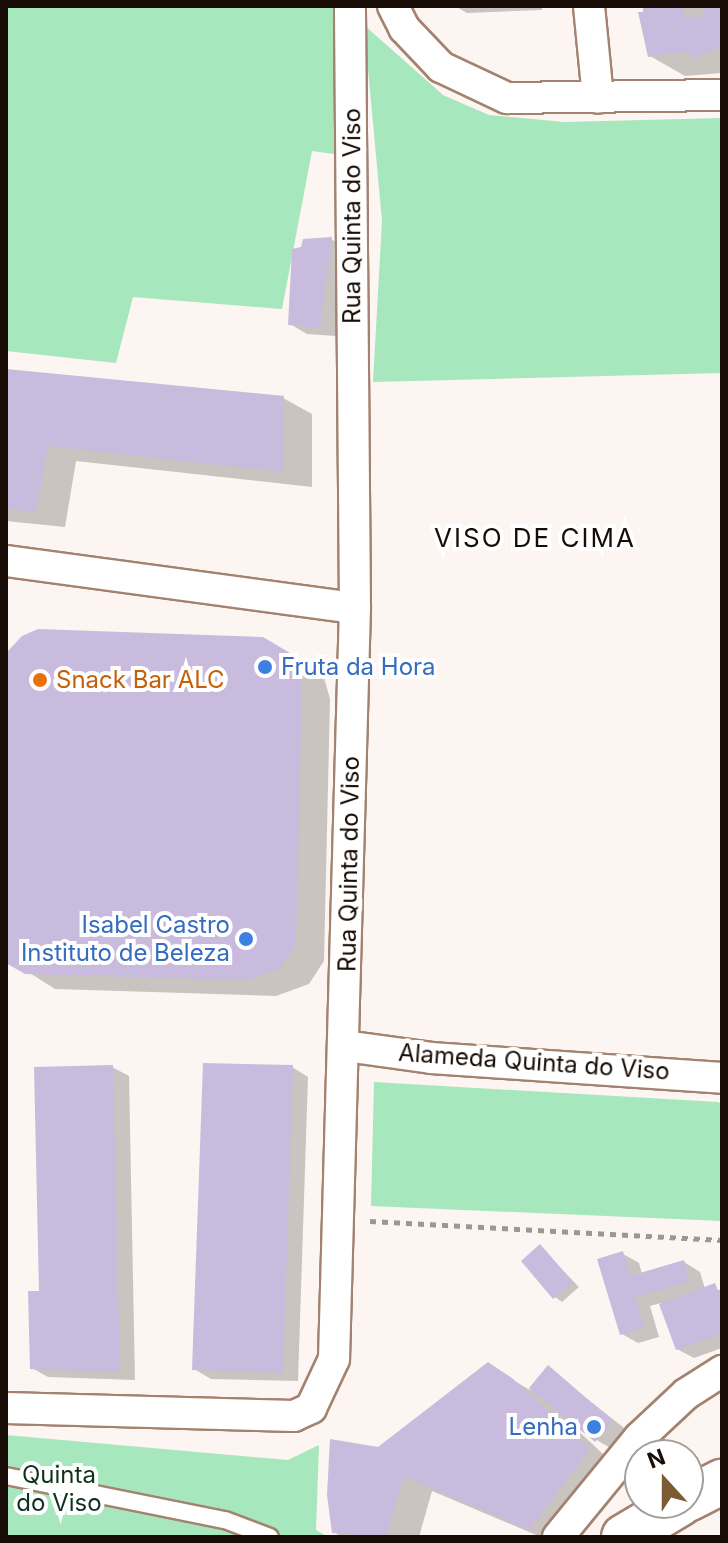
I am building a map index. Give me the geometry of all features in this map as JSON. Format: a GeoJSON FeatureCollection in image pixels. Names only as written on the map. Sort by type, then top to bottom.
{"type":"FeatureCollection","features":[{"type":"Feature","properties":{"kind":"main road"},"geometry":{"type":"LineString","coordinates":[[704,1491],[722,1482]]}},
{"type":"Feature","properties":{"kind":"main road"},"geometry":{"type":"LineString","coordinates":[[624,1537],[654,1519]]}},
{"type":"Feature","properties":{"kind":"street","name":"Rua Quinta do Viso"},"geometry":{"type":"LineString","coordinates":[[6,1408],[273,1418],[311,1408],[334,1359],[355,608],[350,6]]}},
{"type":"Feature","properties":{"kind":"street"},"geometry":{"type":"LineString","coordinates":[[393,6],[404,28],[441,67],[507,98],[722,95]]}},
{"type":"Feature","properties":{"kind":"street"},"geometry":{"type":"LineString","coordinates":[[589,6],[598,98]]}},
{"type":"Feature","properties":{"kind":"street"},"geometry":{"type":"LineString","coordinates":[[6,561],[355,608]]}},
{"type":"Feature","properties":{"kind":"street","name":"Alameda Quinta do Viso"},"geometry":{"type":"LineString","coordinates":[[345,1046],[431,1058],[722,1078]]}},
{"type":"Feature","properties":{"kind":"street"},"geometry":{"type":"LineString","coordinates":[[558,1537],[639,1438],[686,1394],[722,1371]]}},
{"type":"Feature","properties":{"kind":"lane"},"geometry":{"type":"LineString","coordinates":[[6,1476],[225,1520],[270,1537]]}},
{"type":"Feature","properties":{"kind":"path"},"geometry":{"type":"LineString","coordinates":[[337,1219],[722,1240]]}},
{"type":"Feature","properties":{"kind":"green space"},"geometry":{"type":"Polygon","coordinates":[[[6,6],[336,6],[340,155],[312,151],[282,309],[133,297],[116,363],[6,351],[6,6]]]}},
{"type":"Feature","properties":{"kind":"green space"},"geometry":{"type":"Polygon","coordinates":[[[364,25],[443,95],[489,115],[564,122],[722,118],[722,373],[373,382],[382,221],[364,25]]]}},
{"type":"Feature","properties":{"kind":"green space"},"geometry":{"type":"Polygon","coordinates":[[[374,1082],[718,1102],[722,1104],[722,1221],[371,1206],[374,1082]]]}},
{"type":"Feature","properties":{"kind":"green space","name":"Quinta do Viso"},"geometry":{"type":"Polygon","coordinates":[[[6,1435],[288,1460],[319,1445],[316,1530],[328,1537],[6,1537],[6,1435]]]}},
{"type":"Feature","properties":{"kind":"building"},"geometry":{"type":"Polygon","coordinates":[[[643,6],[682,6],[684,18],[704,16],[703,6],[722,6],[722,47],[691,58],[689,51],[648,57],[638,12],[643,12],[643,6]]]}},
{"type":"Feature","properties":{"kind":"building"},"geometry":{"type":"Polygon","coordinates":[[[332,237],[320,328],[288,325],[292,249],[301,247],[303,239],[332,237]]]}},
{"type":"Feature","properties":{"kind":"building"},"geometry":{"type":"Polygon","coordinates":[[[6,369],[284,396],[284,472],[48,446],[36,512],[6,509],[6,369]]]}},
{"type":"Feature","properties":{"kind":"building"},"geometry":{"type":"Polygon","coordinates":[[[38,629],[263,637],[295,656],[302,682],[296,944],[280,969],[246,980],[25,974],[6,963],[6,653],[22,636],[38,629]]]}},
{"type":"Feature","properties":{"kind":"building"},"geometry":{"type":"Polygon","coordinates":[[[203,1063],[293,1065],[283,1373],[192,1370],[203,1063]]]}},
{"type":"Feature","properties":{"kind":"building"},"geometry":{"type":"Polygon","coordinates":[[[113,1065],[120,1372],[30,1369],[28,1291],[39,1291],[34,1067],[113,1065]]]}},
{"type":"Feature","properties":{"kind":"building"},"geometry":{"type":"Polygon","coordinates":[[[540,1244],[573,1282],[553,1299],[521,1261],[540,1244]]]}},
{"type":"Feature","properties":{"kind":"building"},"geometry":{"type":"Polygon","coordinates":[[[623,1251],[630,1276],[684,1260],[690,1281],[635,1297],[644,1328],[620,1335],[597,1259],[623,1251]]]}},
{"type":"Feature","properties":{"kind":"building"},"geometry":{"type":"Polygon","coordinates":[[[715,1283],[722,1302],[722,1334],[676,1350],[659,1304],[715,1283]]]}},
{"type":"Feature","properties":{"kind":"building"},"geometry":{"type":"Polygon","coordinates":[[[488,1362],[512,1378],[590,1449],[529,1530],[404,1476],[386,1537],[332,1533],[327,1495],[330,1439],[378,1447],[488,1362]]]}},
{"type":"Feature","properties":{"kind":"building"},"geometry":{"type":"Polygon","coordinates":[[[548,1365],[613,1421],[595,1442],[529,1388],[548,1365]]]}},
{"type":"Feature","properties":{"kind":"place","name":"Fruta da Hora"},"geometry":{"type":"Point","coordinates":[265,667]}},
{"type":"Feature","properties":{"kind":"place","name":"Snack Bar ALC"},"geometry":{"type":"Point","coordinates":[40,680]}},
{"type":"Feature","properties":{"kind":"place","name":"Isabel Castro Instituto de Beleza"},"geometry":{"type":"Point","coordinates":[246,939]}},
{"type":"Feature","properties":{"kind":"place","name":"Lenha"},"geometry":{"type":"Point","coordinates":[594,1427]}},
{"type":"Feature","properties":{"kind":"district","name":"VISO DE CIMA"},"geometry":{"type":"Point","coordinates":[535,538]}}]}
